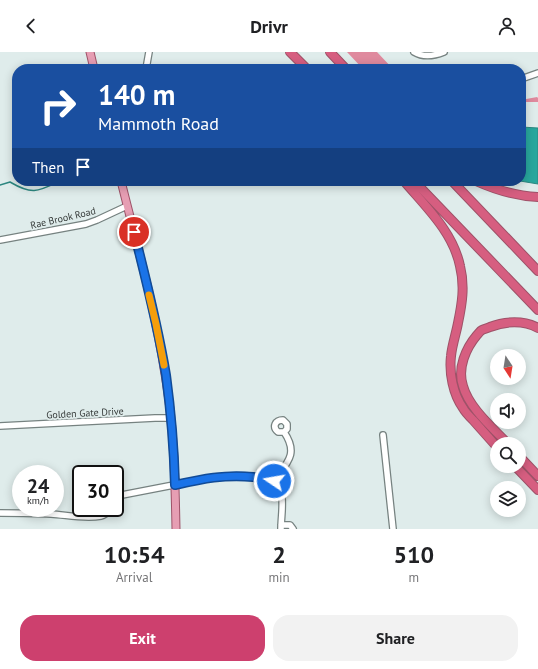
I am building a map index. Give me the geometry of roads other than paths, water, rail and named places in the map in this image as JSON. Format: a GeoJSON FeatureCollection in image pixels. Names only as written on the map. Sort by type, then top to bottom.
{"type":"FeatureCollection","features":[{"type":"Feature","properties":{"kind":"highway"},"geometry":{"type":"LineString","coordinates":[[290,52],[302,64]]}},
{"type":"Feature","properties":{"kind":"highway"},"geometry":{"type":"LineString","coordinates":[[330,52],[341,64]]}},
{"type":"Feature","properties":{"kind":"highway"},"geometry":{"type":"LineString","coordinates":[[408,186],[446,232],[452,242],[460,264],[463,296],[451,355],[450,369],[453,388],[462,408],[490,439]]}},
{"type":"Feature","properties":{"kind":"highway"},"geometry":{"type":"LineString","coordinates":[[419,186],[538,310]]}},
{"type":"Feature","properties":{"kind":"highway"},"geometry":{"type":"LineString","coordinates":[[457,186],[538,271]]}},
{"type":"Feature","properties":{"kind":"highway"},"geometry":{"type":"LineString","coordinates":[[487,186],[496,190],[521,196],[538,197]]}},
{"type":"Feature","properties":{"kind":"highway"},"geometry":{"type":"LineString","coordinates":[[501,437],[479,413],[468,398],[462,385],[461,372],[464,358],[471,342],[482,330],[499,323],[519,322],[538,328]]}},
{"type":"Feature","properties":{"kind":"highway"},"geometry":{"type":"LineString","coordinates":[[526,463],[538,476]]}},
{"type":"Feature","properties":{"kind":"highway"},"geometry":{"type":"LineString","coordinates":[[522,473],[538,490]]}},
{"type":"Feature","properties":{"kind":"main road"},"geometry":{"type":"LineString","coordinates":[[90,52],[93,64]]}},
{"type":"Feature","properties":{"kind":"main road"},"geometry":{"type":"LineString","coordinates":[[122,186],[156,324],[166,375],[171,418],[176,529]]}},
{"type":"Feature","properties":{"kind":"street"},"geometry":{"type":"LineString","coordinates":[[147,64],[149,52]]}},
{"type":"Feature","properties":{"kind":"street"},"geometry":{"type":"LineString","coordinates":[[414,52],[425,56],[434,56],[444,52]]}},
{"type":"Feature","properties":{"kind":"street"},"geometry":{"type":"LineString","coordinates":[[526,77],[538,72]]}},
{"type":"Feature","properties":{"kind":"street","name":"Rae Brook Road"},"geometry":{"type":"LineString","coordinates":[[0,240],[86,224],[127,206]]}},
{"type":"Feature","properties":{"kind":"street","name":"Golden Gate Drive"},"geometry":{"type":"LineString","coordinates":[[0,426],[171,418]]}},
{"type":"Feature","properties":{"kind":"street"},"geometry":{"type":"LineString","coordinates":[[274,481],[286,465],[290,455],[291,443],[284,432]]}},
{"type":"Feature","properties":{"kind":"street"},"geometry":{"type":"LineString","coordinates":[[384,435],[394,529]]}},
{"type":"Feature","properties":{"kind":"street"},"geometry":{"type":"LineString","coordinates":[[124,495],[202,479],[229,476],[261,478],[274,481],[277,484],[281,492],[282,500],[281,527],[290,525],[293,529]]}},
{"type":"Feature","properties":{"kind":"street"},"geometry":{"type":"LineString","coordinates":[[0,513],[38,513],[72,516]]}},
{"type":"Feature","properties":{"kind":"water"},"geometry":{"type":"Polygon","coordinates":[[[526,127],[538,128],[538,184],[526,182],[526,127]]]}},
{"type":"Feature","properties":{"kind":"waterway"},"geometry":{"type":"LineString","coordinates":[[0,185],[10,182],[12,183]]}},
{"type":"Feature","properties":{"kind":"waterway"},"geometry":{"type":"LineString","coordinates":[[18,186],[29,190],[40,190],[50,186]]}}]}
